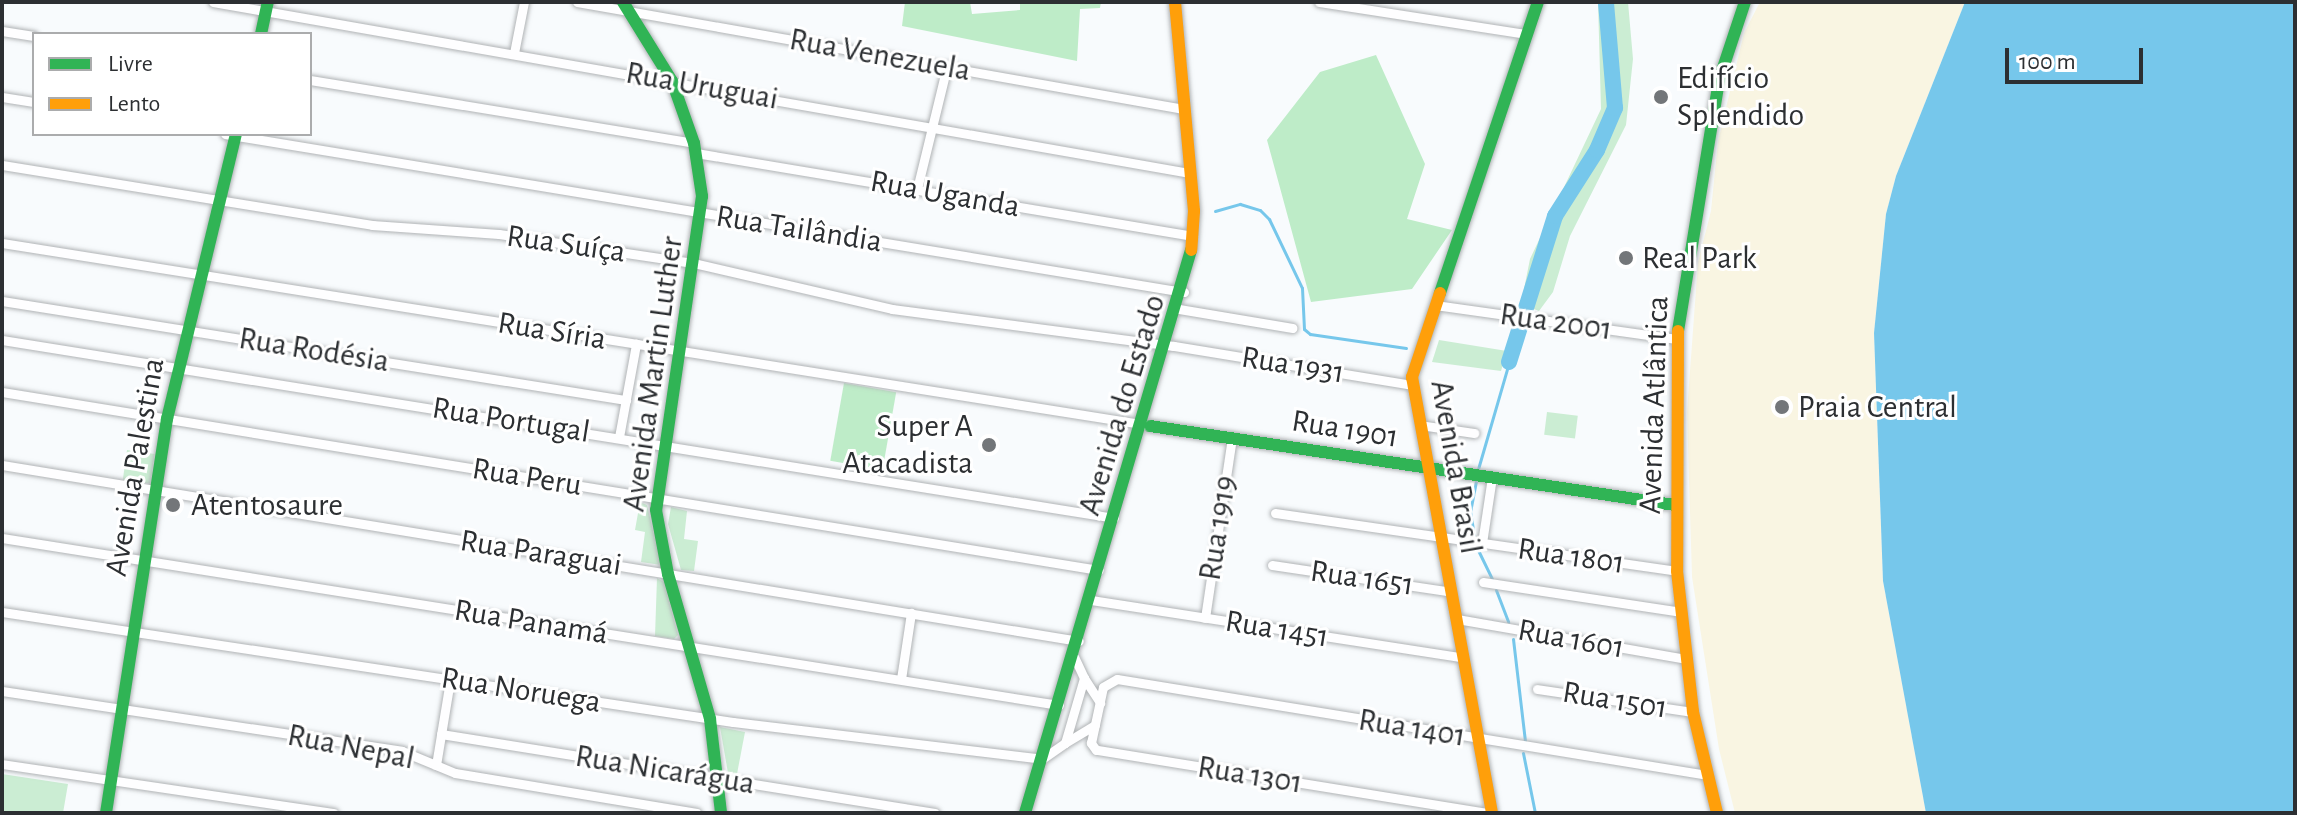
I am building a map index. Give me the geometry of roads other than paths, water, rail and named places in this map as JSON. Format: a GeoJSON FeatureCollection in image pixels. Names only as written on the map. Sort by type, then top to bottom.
{"type":"FeatureCollection","features":[{"type":"Feature","properties":{"kind":"main road","name":"Avenida do Estado"},"geometry":{"type":"LineString","coordinates":[[1025,813],[1114,518],[1147,425],[1184,292],[1193,236],[1175,2]]}},
{"type":"Feature","properties":{"kind":"main road","name":"Avenida Brasil"},"geometry":{"type":"LineString","coordinates":[[1490,813],[1479,739],[1412,385],[1435,305],[1538,2]]}},
{"type":"Feature","properties":{"kind":"main road","name":"Avenida Atlântica"},"geometry":{"type":"LineString","coordinates":[[1717,813],[1693,712],[1677,571],[1677,339],[1719,80],[1745,2]]}},
{"type":"Feature","properties":{"kind":"main road"},"geometry":{"type":"LineString","coordinates":[[261,32],[267,6]]}},
{"type":"Feature","properties":{"kind":"main road","name":"Avenida Martin Luther"},"geometry":{"type":"LineString","coordinates":[[626,7],[672,81],[695,148],[701,213],[657,498],[668,574],[692,647],[710,719],[721,813]]}},
{"type":"Feature","properties":{"kind":"main road","name":"Avenida Palestina"},"geometry":{"type":"LineString","coordinates":[[106,813],[167,419],[220,200],[232,136]]}},
{"type":"Feature","properties":{"kind":"main road","name":"Rua 1901"},"geometry":{"type":"LineString","coordinates":[[1147,425],[1675,505]]}},
{"type":"Feature","properties":{"kind":"street","name":"Rua Uruguai"},"geometry":{"type":"LineString","coordinates":[[213,2],[267,6],[1190,173]]}},
{"type":"Feature","properties":{"kind":"street"},"geometry":{"type":"LineString","coordinates":[[514,53],[524,2]]}},
{"type":"Feature","properties":{"kind":"street","name":"Rua Venezuela"},"geometry":{"type":"LineString","coordinates":[[577,2],[626,7],[1184,109]]}},
{"type":"Feature","properties":{"kind":"street"},"geometry":{"type":"LineString","coordinates":[[1319,2],[1526,34]]}},
{"type":"Feature","properties":{"kind":"street"},"geometry":{"type":"LineString","coordinates":[[2,31],[32,36]]}},
{"type":"Feature","properties":{"kind":"street"},"geometry":{"type":"LineString","coordinates":[[917,189],[947,66]]}},
{"type":"Feature","properties":{"kind":"street","name":"Rua Uganda"},"geometry":{"type":"LineString","coordinates":[[312,80],[1193,236]]}},
{"type":"Feature","properties":{"kind":"street"},"geometry":{"type":"LineString","coordinates":[[2,97],[32,102]]}},
{"type":"Feature","properties":{"kind":"street","name":"Rua Tailândia"},"geometry":{"type":"LineString","coordinates":[[238,136],[1184,292]]}},
{"type":"Feature","properties":{"kind":"street","name":"Rua Suíça"},"geometry":{"type":"LineString","coordinates":[[2,165],[372,225],[499,234],[693,263],[892,309],[1171,345]]}},
{"type":"Feature","properties":{"kind":"street","name":"Rua Síria"},"geometry":{"type":"LineString","coordinates":[[2,243],[1147,425]]}},
{"type":"Feature","properties":{"kind":"street","name":"Rua Rodésia"},"geometry":{"type":"LineString","coordinates":[[2,301],[626,400]]}},
{"type":"Feature","properties":{"kind":"street","name":"Rua 2001"},"geometry":{"type":"LineString","coordinates":[[1435,305],[1677,339]]}},
{"type":"Feature","properties":{"kind":"street"},"geometry":{"type":"LineString","coordinates":[[1179,309],[1292,328]]}},
{"type":"Feature","properties":{"kind":"street","name":"Rua Portugal"},"geometry":{"type":"LineString","coordinates":[[2,340],[1114,518]]}},
{"type":"Feature","properties":{"kind":"street"},"geometry":{"type":"LineString","coordinates":[[619,437],[636,344]]}},
{"type":"Feature","properties":{"kind":"street","name":"Rua 1931"},"geometry":{"type":"LineString","coordinates":[[1171,345],[1412,385]]}},
{"type":"Feature","properties":{"kind":"street","name":"Rua Peru"},"geometry":{"type":"LineString","coordinates":[[2,392],[1099,570]]}},
{"type":"Feature","properties":{"kind":"street"},"geometry":{"type":"LineString","coordinates":[[1420,425],[1474,433]]}},
{"type":"Feature","properties":{"kind":"street","name":"Rua 1919"},"geometry":{"type":"LineString","coordinates":[[1205,618],[1232,438]]}},
{"type":"Feature","properties":{"kind":"street","name":"Rua Paraguai"},"geometry":{"type":"LineString","coordinates":[[2,465],[1079,641]]}},
{"type":"Feature","properties":{"kind":"street"},"geometry":{"type":"LineString","coordinates":[[1482,543],[1492,477]]}},
{"type":"Feature","properties":{"kind":"street","name":"Rua 1801"},"geometry":{"type":"LineString","coordinates":[[1275,513],[1677,571]]}},
{"type":"Feature","properties":{"kind":"street","name":"Rua Panamá"},"geometry":{"type":"LineString","coordinates":[[2,538],[1059,705]]}},
{"type":"Feature","properties":{"kind":"street","name":"Rua 1651"},"geometry":{"type":"LineString","coordinates":[[1272,565],[1452,592]]}},
{"type":"Feature","properties":{"kind":"street"},"geometry":{"type":"LineString","coordinates":[[1483,582],[1682,612]]}},
{"type":"Feature","properties":{"kind":"street","name":"Rua 1451"},"geometry":{"type":"LineString","coordinates":[[1091,600],[1464,658]]}},
{"type":"Feature","properties":{"kind":"street","name":"Rua Noruega"},"geometry":{"type":"LineString","coordinates":[[2,612],[710,719],[1042,759]]}},
{"type":"Feature","properties":{"kind":"street"},"geometry":{"type":"LineString","coordinates":[[901,679],[911,613]]}},
{"type":"Feature","properties":{"kind":"street","name":"Rua 1601"},"geometry":{"type":"LineString","coordinates":[[1457,619],[1686,659]]}},
{"type":"Feature","properties":{"kind":"street"},"geometry":{"type":"LineString","coordinates":[[1042,759],[1095,725],[1100,703],[1074,657]]}},
{"type":"Feature","properties":{"kind":"street"},"geometry":{"type":"LineString","coordinates":[[1065,743],[1084,678]]}},
{"type":"Feature","properties":{"kind":"street","name":"Rua 1401"},"geometry":{"type":"LineString","coordinates":[[1100,703],[1103,687],[1117,679],[1708,775]]}},
{"type":"Feature","properties":{"kind":"street"},"geometry":{"type":"LineString","coordinates":[[436,765],[450,680]]}},
{"type":"Feature","properties":{"kind":"street","name":"Rua 1501"},"geometry":{"type":"LineString","coordinates":[[1537,689],[1693,712]]}},
{"type":"Feature","properties":{"kind":"street","name":"Rua Nepal"},"geometry":{"type":"LineString","coordinates":[[2,691],[402,751],[436,765],[697,813]]}},
{"type":"Feature","properties":{"kind":"street","name":"Rua 1301"},"geometry":{"type":"LineString","coordinates":[[1095,725],[1091,743],[1096,750],[1490,813]]}},
{"type":"Feature","properties":{"kind":"street","name":"Rua Nicarágua"},"geometry":{"type":"LineString","coordinates":[[441,734],[935,813]]}},
{"type":"Feature","properties":{"kind":"street"},"geometry":{"type":"LineString","coordinates":[[2,764],[333,813]]}},
{"type":"Feature","properties":{"kind":"water"},"geometry":{"type":"Polygon","coordinates":[[[1965,2],[2295,2],[2295,813],[1926,813],[1883,581],[1874,333],[1886,214],[1896,176],[1965,2]]]}},
{"type":"Feature","properties":{"kind":"waterway"},"geometry":{"type":"LineString","coordinates":[[1509,362],[1555,216],[1597,150],[1615,108],[1606,2]]}},
{"type":"Feature","properties":{"kind":"waterway"},"geometry":{"type":"LineString","coordinates":[[1215,211],[1240,204],[1260,210],[1269,219],[1302,288],[1304,329],[1310,334],[1406,348]]}},
{"type":"Feature","properties":{"kind":"waterway"},"geometry":{"type":"LineString","coordinates":[[1478,469],[1509,362]]}},
{"type":"Feature","properties":{"kind":"waterway"},"geometry":{"type":"LineString","coordinates":[[1474,536],[1470,512],[1476,482]]}},
{"type":"Feature","properties":{"kind":"waterway"},"geometry":{"type":"LineString","coordinates":[[1477,548],[1492,579]]}},
{"type":"Feature","properties":{"kind":"waterway"},"geometry":{"type":"LineString","coordinates":[[1496,590],[1508,622]]}},
{"type":"Feature","properties":{"kind":"waterway"},"geometry":{"type":"LineString","coordinates":[[1513,639],[1525,741]]}},
{"type":"Feature","properties":{"kind":"waterway"},"geometry":{"type":"LineString","coordinates":[[1523,753],[1535,813]]}},
{"type":"Feature","properties":{"kind":"place","name":"Edifício Splendido"},"geometry":{"type":"Point","coordinates":[1661,97]}},
{"type":"Feature","properties":{"kind":"place","name":"Real Park"},"geometry":{"type":"Point","coordinates":[1626,258]}},
{"type":"Feature","properties":{"kind":"place","name":"Praia Central"},"geometry":{"type":"Point","coordinates":[1782,407]}},
{"type":"Feature","properties":{"kind":"place","name":"Super A Atacadista"},"geometry":{"type":"Point","coordinates":[989,445]}},
{"type":"Feature","properties":{"kind":"place","name":"Atentosaure"},"geometry":{"type":"Point","coordinates":[173,505]}}]}
